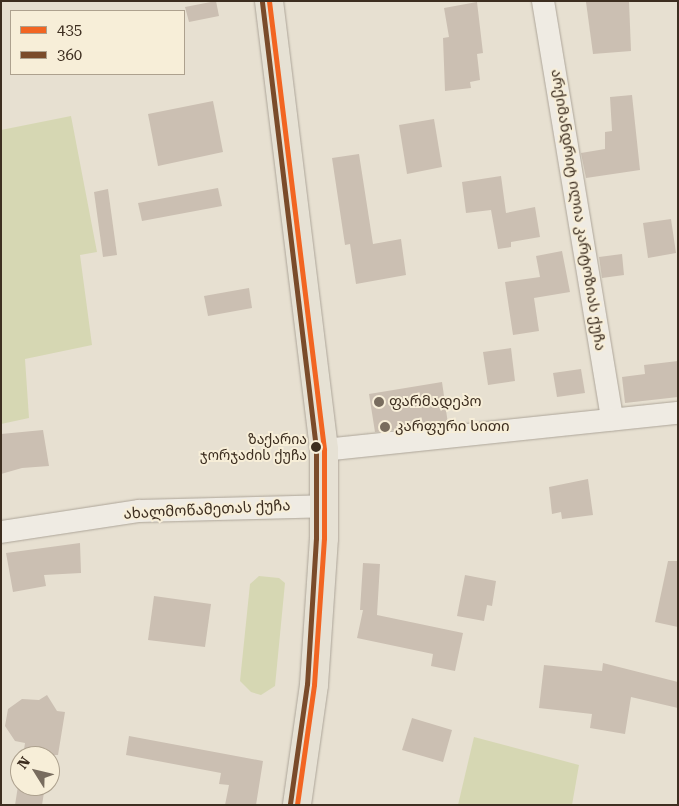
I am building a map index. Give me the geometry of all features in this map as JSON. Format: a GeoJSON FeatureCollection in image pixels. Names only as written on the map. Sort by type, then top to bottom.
{"type":"FeatureCollection","features":[{"type":"Feature","properties":{"kind":"main road"},"geometry":{"type":"LineString","coordinates":[[269,1],[324,450],[324,506],[314,685],[297,805]]}},
{"type":"Feature","properties":{"kind":"street","name":"არქიმანდრიტ ილია კარტოზიას ქუჩა"},"geometry":{"type":"LineString","coordinates":[[543,1],[612,419]]}},
{"type":"Feature","properties":{"kind":"street"},"geometry":{"type":"LineString","coordinates":[[324,450],[678,413]]}},
{"type":"Feature","properties":{"kind":"street","name":"ახალმოწამეთას ქუჩა"},"geometry":{"type":"LineString","coordinates":[[1,532],[139,510],[324,506]]}},
{"type":"Feature","properties":{"kind":"green space"},"geometry":{"type":"Polygon","coordinates":[[[71,116],[97,252],[80,255],[92,345],[25,359],[29,418],[1,424],[1,130],[71,116]]]}},
{"type":"Feature","properties":{"kind":"green space"},"geometry":{"type":"Polygon","coordinates":[[[259,576],[279,578],[285,583],[275,686],[261,695],[251,692],[240,681],[250,584],[259,576]]]}},
{"type":"Feature","properties":{"kind":"green space"},"geometry":{"type":"Polygon","coordinates":[[[474,737],[579,765],[572,805],[458,805],[474,737]]]}},
{"type":"Feature","properties":{"kind":"building"},"geometry":{"type":"Polygon","coordinates":[[[216,1],[219,16],[189,22],[185,7],[216,1]]]}},
{"type":"Feature","properties":{"kind":"building"},"geometry":{"type":"Polygon","coordinates":[[[629,1],[631,51],[593,54],[586,2],[629,1]]]}},
{"type":"Feature","properties":{"kind":"building"},"geometry":{"type":"Polygon","coordinates":[[[477,2],[483,53],[477,54],[480,80],[470,82],[471,88],[445,91],[443,38],[449,37],[444,8],[477,2]]]}},
{"type":"Feature","properties":{"kind":"building"},"geometry":{"type":"Polygon","coordinates":[[[632,95],[640,170],[586,178],[581,153],[605,149],[605,132],[612,131],[610,97],[632,95]]]}},
{"type":"Feature","properties":{"kind":"building"},"geometry":{"type":"Polygon","coordinates":[[[213,101],[223,152],[158,166],[148,114],[213,101]]]}},
{"type":"Feature","properties":{"kind":"building"},"geometry":{"type":"Polygon","coordinates":[[[434,119],[442,167],[407,174],[399,125],[434,119]]]}},
{"type":"Feature","properties":{"kind":"building"},"geometry":{"type":"Polygon","coordinates":[[[359,154],[373,244],[401,239],[406,275],[356,284],[350,244],[345,245],[332,158],[359,154]]]}},
{"type":"Feature","properties":{"kind":"building"},"geometry":{"type":"Polygon","coordinates":[[[501,176],[506,213],[535,207],[540,237],[511,242],[511,247],[498,249],[491,210],[466,213],[462,182],[501,176]]]}},
{"type":"Feature","properties":{"kind":"building"},"geometry":{"type":"Polygon","coordinates":[[[218,188],[222,206],[142,221],[138,203],[218,188]]]}},
{"type":"Feature","properties":{"kind":"building"},"geometry":{"type":"Polygon","coordinates":[[[108,189],[117,255],[103,257],[94,192],[108,189]]]}},
{"type":"Feature","properties":{"kind":"building"},"geometry":{"type":"Polygon","coordinates":[[[671,219],[676,253],[648,258],[643,223],[671,219]]]}},
{"type":"Feature","properties":{"kind":"building"},"geometry":{"type":"Polygon","coordinates":[[[562,251],[570,292],[534,298],[539,331],[513,335],[505,282],[540,277],[536,256],[562,251]]]}},
{"type":"Feature","properties":{"kind":"building"},"geometry":{"type":"Polygon","coordinates":[[[622,254],[624,275],[602,278],[599,257],[622,254]]]}},
{"type":"Feature","properties":{"kind":"building"},"geometry":{"type":"Polygon","coordinates":[[[249,288],[252,308],[208,316],[204,296],[249,288]]]}},
{"type":"Feature","properties":{"kind":"building"},"geometry":{"type":"Polygon","coordinates":[[[511,348],[515,381],[488,385],[483,352],[511,348]]]}},
{"type":"Feature","properties":{"kind":"building"},"geometry":{"type":"Polygon","coordinates":[[[678,361],[678,397],[625,403],[622,377],[645,374],[644,365],[678,361]]]}},
{"type":"Feature","properties":{"kind":"building"},"geometry":{"type":"Polygon","coordinates":[[[581,369],[585,393],[557,397],[553,373],[581,369]]]}},
{"type":"Feature","properties":{"kind":"building"},"geometry":{"type":"Polygon","coordinates":[[[442,382],[448,424],[375,432],[369,394],[442,382]]]}},
{"type":"Feature","properties":{"kind":"building"},"geometry":{"type":"Polygon","coordinates":[[[43,430],[49,466],[22,468],[1,474],[1,434],[43,430]]]}},
{"type":"Feature","properties":{"kind":"building"},"geometry":{"type":"Polygon","coordinates":[[[588,479],[593,515],[562,519],[561,512],[552,514],[549,487],[588,479]]]}},
{"type":"Feature","properties":{"kind":"building"},"geometry":{"type":"Polygon","coordinates":[[[80,543],[81,573],[44,575],[46,586],[13,592],[6,553],[80,543]]]}},
{"type":"Feature","properties":{"kind":"building"},"geometry":{"type":"Polygon","coordinates":[[[668,561],[678,561],[678,627],[655,622],[668,561]]]}},
{"type":"Feature","properties":{"kind":"building"},"geometry":{"type":"Polygon","coordinates":[[[363,563],[380,564],[377,615],[463,633],[455,671],[431,666],[433,654],[357,638],[363,610],[360,610],[363,563]]]}},
{"type":"Feature","properties":{"kind":"building"},"geometry":{"type":"Polygon","coordinates":[[[465,575],[496,581],[492,606],[487,605],[484,621],[457,616],[465,575]]]}},
{"type":"Feature","properties":{"kind":"building"},"geometry":{"type":"Polygon","coordinates":[[[154,596],[211,604],[205,647],[148,640],[154,596]]]}},
{"type":"Feature","properties":{"kind":"building"},"geometry":{"type":"Polygon","coordinates":[[[603,663],[678,682],[678,708],[631,697],[625,734],[590,728],[592,714],[539,708],[544,665],[602,671],[603,663]]]}},
{"type":"Feature","properties":{"kind":"building"},"geometry":{"type":"Polygon","coordinates":[[[47,695],[57,711],[65,712],[59,746],[25,746],[25,743],[15,741],[5,726],[8,709],[22,699],[39,700],[47,695]]]}},
{"type":"Feature","properties":{"kind":"building"},"geometry":{"type":"Polygon","coordinates":[[[412,718],[452,730],[443,762],[402,750],[412,718]]]}},
{"type":"Feature","properties":{"kind":"building"},"geometry":{"type":"Polygon","coordinates":[[[129,736],[263,761],[256,805],[225,805],[229,785],[219,784],[221,773],[126,755],[129,736]]]}},
{"type":"Feature","properties":{"kind":"building"},"geometry":{"type":"Polygon","coordinates":[[[16,796],[43,796],[42,805],[15,805],[16,796]]]}},
{"type":"Feature","properties":{"kind":"transit line","name":"435"},"geometry":{"type":"LineString","coordinates":[[269,1],[324,450],[324,538],[314,685],[297,805]]}},
{"type":"Feature","properties":{"kind":"transit line","name":"360"},"geometry":{"type":"LineString","coordinates":[[262,2],[316,450],[316,538],[307,684],[290,804]]}},
{"type":"Feature","properties":{"kind":"place","name":"ფარმადეპო"},"geometry":{"type":"Point","coordinates":[379,402]}},
{"type":"Feature","properties":{"kind":"place","name":"კარფური სითი"},"geometry":{"type":"Point","coordinates":[385,427]}},
{"type":"Feature","properties":{"kind":"place","name":"ზაქარია ჯორჯაძის ქუჩა"},"geometry":{"type":"Point","coordinates":[316,447]}}]}
